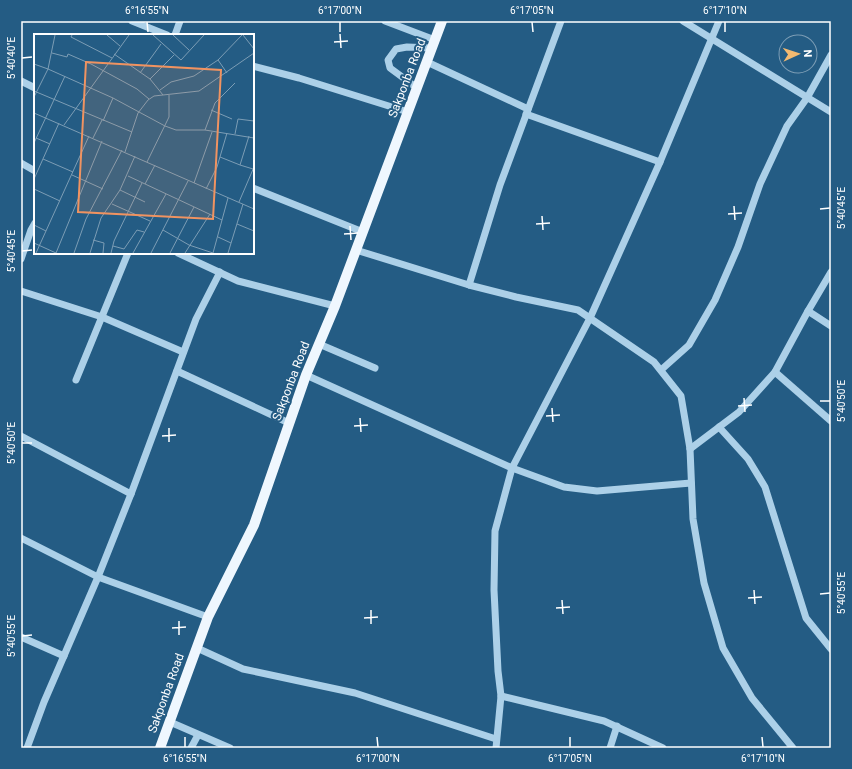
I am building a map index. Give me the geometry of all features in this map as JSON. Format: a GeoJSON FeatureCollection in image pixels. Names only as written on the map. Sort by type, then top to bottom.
{"type":"FeatureCollection","features":[{"type":"Feature","properties":{"kind":"main road","name":"Sakponba Road"},"geometry":{"type":"LineString","coordinates":[[160,748],[208,617],[254,524],[306,375],[336,306],[442,21]]}},
{"type":"Feature","properties":{"kind":"street"},"geometry":{"type":"LineString","coordinates":[[132,21],[164,34]]}},
{"type":"Feature","properties":{"kind":"street"},"geometry":{"type":"LineString","coordinates":[[175,34],[180,21]]}},
{"type":"Feature","properties":{"kind":"street"},"geometry":{"type":"LineString","coordinates":[[385,21],[434,44]]}},
{"type":"Feature","properties":{"kind":"street"},"geometry":{"type":"LineString","coordinates":[[469,285],[500,185],[561,21]]}},
{"type":"Feature","properties":{"kind":"street"},"geometry":{"type":"LineString","coordinates":[[683,21],[831,112]]}},
{"type":"Feature","properties":{"kind":"street"},"geometry":{"type":"LineString","coordinates":[[496,748],[501,696],[498,671],[494,590],[495,531],[512,468],[590,318],[660,162],[719,21]]}},
{"type":"Feature","properties":{"kind":"street"},"geometry":{"type":"LineString","coordinates":[[417,88],[390,68],[388,60],[396,49],[434,44]]}},
{"type":"Feature","properties":{"kind":"street"},"geometry":{"type":"LineString","coordinates":[[661,370],[689,345],[715,300],[738,247],[760,184],[787,126],[807,98],[831,55]]}},
{"type":"Feature","properties":{"kind":"street"},"geometry":{"type":"LineString","coordinates":[[427,62],[527,112],[660,162]]}},
{"type":"Feature","properties":{"kind":"street"},"geometry":{"type":"LineString","coordinates":[[254,66],[299,78],[408,112]]}},
{"type":"Feature","properties":{"kind":"street"},"geometry":{"type":"LineString","coordinates":[[21,81],[34,88]]}},
{"type":"Feature","properties":{"kind":"street"},"geometry":{"type":"LineString","coordinates":[[21,162],[34,170]]}},
{"type":"Feature","properties":{"kind":"street"},"geometry":{"type":"LineString","coordinates":[[254,188],[363,232]]}},
{"type":"Feature","properties":{"kind":"street"},"geometry":{"type":"LineString","coordinates":[[21,259],[34,225]]}},
{"type":"Feature","properties":{"kind":"street"},"geometry":{"type":"LineString","coordinates":[[356,250],[469,285],[578,310],[654,362],[681,396],[690,449],[693,519],[704,583],[723,648],[752,698],[793,748]]}},
{"type":"Feature","properties":{"kind":"street"},"geometry":{"type":"LineString","coordinates":[[76,380],[128,254]]}},
{"type":"Feature","properties":{"kind":"street"},"geometry":{"type":"LineString","coordinates":[[180,254],[238,280],[336,306]]}},
{"type":"Feature","properties":{"kind":"street"},"geometry":{"type":"LineString","coordinates":[[25,747],[98,577],[131,494],[196,319],[220,272]]}},
{"type":"Feature","properties":{"kind":"street"},"geometry":{"type":"LineString","coordinates":[[690,449],[738,412],[774,372],[831,272]]}},
{"type":"Feature","properties":{"kind":"street"},"geometry":{"type":"LineString","coordinates":[[21,291],[102,317],[183,352]]}},
{"type":"Feature","properties":{"kind":"street"},"geometry":{"type":"LineString","coordinates":[[808,311],[831,326]]}},
{"type":"Feature","properties":{"kind":"street"},"geometry":{"type":"LineString","coordinates":[[319,344],[375,368]]}},
{"type":"Feature","properties":{"kind":"street"},"geometry":{"type":"LineString","coordinates":[[177,371],[289,423]]}},
{"type":"Feature","properties":{"kind":"street"},"geometry":{"type":"LineString","coordinates":[[774,372],[831,421]]}},
{"type":"Feature","properties":{"kind":"street"},"geometry":{"type":"LineString","coordinates":[[306,375],[512,468],[564,487],[597,491],[692,483]]}},
{"type":"Feature","properties":{"kind":"street"},"geometry":{"type":"LineString","coordinates":[[720,427],[748,459],[765,487],[806,618],[831,649]]}},
{"type":"Feature","properties":{"kind":"street"},"geometry":{"type":"LineString","coordinates":[[21,436],[131,494]]}},
{"type":"Feature","properties":{"kind":"street"},"geometry":{"type":"LineString","coordinates":[[21,538],[98,577],[208,617]]}},
{"type":"Feature","properties":{"kind":"street"},"geometry":{"type":"LineString","coordinates":[[21,638],[64,656]]}},
{"type":"Feature","properties":{"kind":"street"},"geometry":{"type":"LineString","coordinates":[[197,648],[243,669],[355,693],[496,739]]}},
{"type":"Feature","properties":{"kind":"street"},"geometry":{"type":"LineString","coordinates":[[501,696],[568,711],[604,721],[663,748]]}},
{"type":"Feature","properties":{"kind":"street"},"geometry":{"type":"LineString","coordinates":[[170,722],[229,748]]}},
{"type":"Feature","properties":{"kind":"street"},"geometry":{"type":"LineString","coordinates":[[610,748],[617,726]]}},
{"type":"Feature","properties":{"kind":"street"},"geometry":{"type":"LineString","coordinates":[[191,748],[198,735]]}}]}
